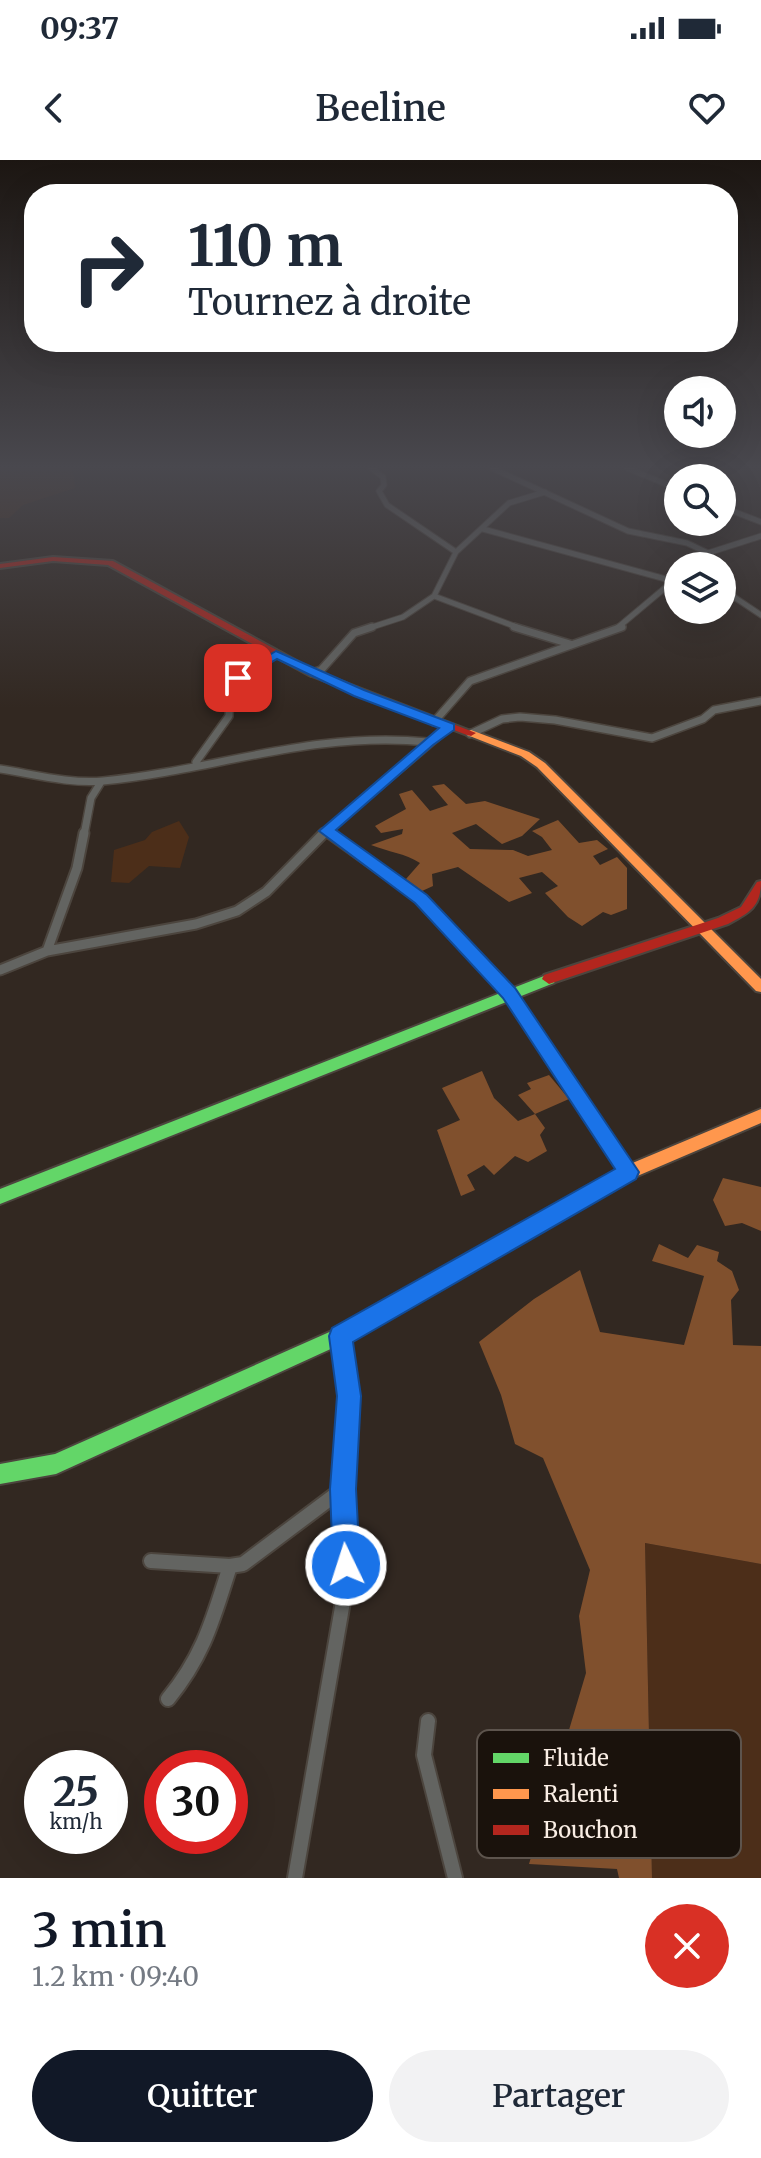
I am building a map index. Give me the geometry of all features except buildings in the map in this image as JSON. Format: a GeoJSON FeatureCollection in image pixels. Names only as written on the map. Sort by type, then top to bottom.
{"type":"FeatureCollection","features":[{"type":"Feature","properties":{"kind":"street"},"geometry":{"type":"LineString","coordinates":[[450,548],[456,552]]}},
{"type":"Feature","properties":{"kind":"street"},"geometry":{"type":"LineString","coordinates":[[312,673],[321,670],[354,633],[403,617],[434,596],[461,548]]}},
{"type":"Feature","properties":{"kind":"street"},"geometry":{"type":"LineString","coordinates":[[554,548],[664,576]]}},
{"type":"Feature","properties":{"kind":"street"},"geometry":{"type":"LineString","coordinates":[[0,566],[53,559],[110,563],[312,673],[434,722],[525,754],[541,765],[761,987]]}},
{"type":"Feature","properties":{"kind":"street"},"geometry":{"type":"LineString","coordinates":[[434,722],[470,681],[622,627],[664,589]]}},
{"type":"Feature","properties":{"kind":"street"},"geometry":{"type":"LineString","coordinates":[[434,596],[509,626],[571,644]]}},
{"type":"Feature","properties":{"kind":"street"},"geometry":{"type":"LineString","coordinates":[[736,598],[761,615]]}},
{"type":"Feature","properties":{"kind":"street"},"geometry":{"type":"LineString","coordinates":[[196,762],[229,716],[230,686],[254,665],[276,655]]}},
{"type":"Feature","properties":{"kind":"street"},"geometry":{"type":"LineString","coordinates":[[470,734],[502,719],[520,717],[555,720],[652,738],[703,719],[714,710],[761,701]]}},
{"type":"Feature","properties":{"kind":"street"},"geometry":{"type":"LineString","coordinates":[[0,970],[47,951],[196,924],[237,911],[266,892],[326,831],[449,727]]}},
{"type":"Feature","properties":{"kind":"street"},"geometry":{"type":"LineString","coordinates":[[0,769],[101,782],[196,762],[365,738],[428,742]]}},
{"type":"Feature","properties":{"kind":"street"},"geometry":{"type":"LineString","coordinates":[[47,951],[77,868],[91,798],[101,782]]}},
{"type":"Feature","properties":{"kind":"street"},"geometry":{"type":"LineString","coordinates":[[326,831],[421,899],[509,993],[629,1172]]}},
{"type":"Feature","properties":{"kind":"street"},"geometry":{"type":"LineString","coordinates":[[0,1197],[509,993],[745,910],[761,885]]}},
{"type":"Feature","properties":{"kind":"street"},"geometry":{"type":"LineString","coordinates":[[0,1474],[56,1464],[340,1336],[629,1172],[761,1116]]}},
{"type":"Feature","properties":{"kind":"street"},"geometry":{"type":"LineString","coordinates":[[295,1878],[345,1590],[343,1489],[349,1396],[340,1336]]}},
{"type":"Feature","properties":{"kind":"street"},"geometry":{"type":"LineString","coordinates":[[151,1561],[230,1566],[243,1564],[343,1489]]}},
{"type":"Feature","properties":{"kind":"street"},"geometry":{"type":"LineString","coordinates":[[168,1699],[191,1671],[203,1648],[230,1566]]}},
{"type":"Feature","properties":{"kind":"street"},"geometry":{"type":"LineString","coordinates":[[428,1721],[424,1755],[455,1878]]}},
{"type":"Feature","properties":{"kind":"shaded area"},"geometry":{"type":"Polygon","coordinates":[[[444,784],[466,804],[485,801],[540,819],[522,836],[502,844],[476,824],[452,833],[470,849],[513,850],[528,856],[552,850],[542,837],[532,831],[558,820],[579,843],[597,840],[608,849],[593,856],[600,865],[617,857],[627,868],[627,909],[611,915],[603,912],[582,926],[568,917],[545,893],[558,886],[542,872],[519,878],[532,893],[509,902],[458,867],[432,874],[433,886],[422,891],[406,879],[420,863],[371,845],[402,834],[403,829],[381,833],[375,826],[406,809],[399,794],[412,790],[430,811],[448,805],[432,786],[444,784]]]}},
{"type":"Feature","properties":{"kind":"shaded area"},"geometry":{"type":"Polygon","coordinates":[[[179,821],[189,837],[180,868],[149,866],[129,883],[111,882],[114,850],[145,840],[152,832],[179,821]]]}},
{"type":"Feature","properties":{"kind":"shaded area"},"geometry":{"type":"Polygon","coordinates":[[[482,1071],[494,1098],[518,1121],[535,1114],[545,1128],[540,1135],[547,1151],[528,1162],[515,1156],[494,1175],[484,1165],[467,1175],[475,1190],[461,1196],[437,1130],[460,1120],[442,1088],[482,1071]]]}},
{"type":"Feature","properties":{"kind":"shaded area"},"geometry":{"type":"Polygon","coordinates":[[[549,1075],[569,1099],[535,1114],[518,1095],[531,1089],[527,1083],[549,1075]]]}},
{"type":"Feature","properties":{"kind":"shaded area"},"geometry":{"type":"Polygon","coordinates":[[[723,1178],[761,1187],[761,1231],[742,1223],[725,1226],[713,1200],[723,1178]]]}},
{"type":"Feature","properties":{"kind":"shaded area"},"geometry":{"type":"Polygon","coordinates":[[[659,1244],[688,1258],[697,1245],[719,1252],[717,1261],[732,1271],[739,1290],[731,1300],[733,1345],[761,1346],[761,1564],[645,1543],[649,1730],[569,1730],[586,1673],[579,1616],[590,1570],[543,1458],[515,1444],[501,1395],[479,1342],[534,1299],[580,1270],[600,1332],[684,1345],[704,1276],[652,1261],[659,1244]]]}},
{"type":"Feature","properties":{"kind":"shaded area"},"geometry":{"type":"Polygon","coordinates":[[[645,1543],[761,1564],[761,1878],[652,1878],[652,1858],[741,1858],[741,1730],[649,1730],[645,1543]]]}},
{"type":"Feature","properties":{"kind":"shaded area"},"geometry":{"type":"Polygon","coordinates":[[[531,1858],[652,1858],[652,1878],[619,1878],[617,1869],[529,1864],[531,1858]]]}},
{"type":"Feature","properties":{"kind":"traffic: fast"},"geometry":{"type":"LineString","coordinates":[[0,1197],[549,979]]}},
{"type":"Feature","properties":{"kind":"traffic: fast"},"geometry":{"type":"LineString","coordinates":[[0,1474],[56,1464],[340,1336],[577,1201]]}},
{"type":"Feature","properties":{"kind":"traffic: slow"},"geometry":{"type":"LineString","coordinates":[[471,733],[525,754],[541,765],[761,987]]}},
{"type":"Feature","properties":{"kind":"traffic: slow"},"geometry":{"type":"LineString","coordinates":[[577,1201],[629,1172],[761,1116]]}},
{"type":"Feature","properties":{"kind":"traffic: jam"},"geometry":{"type":"LineString","coordinates":[[0,566],[53,559],[110,563],[312,673],[471,733]]}},
{"type":"Feature","properties":{"kind":"traffic: jam"},"geometry":{"type":"LineString","coordinates":[[549,979],[723,921],[745,910],[761,885]]}},
{"type":"Feature","properties":{"kind":"route"},"geometry":{"type":"LineString","coordinates":[[238,678],[254,665],[276,655],[359,693],[449,727],[326,831],[421,899],[509,993],[629,1172],[340,1336],[349,1396],[343,1489],[346,1565]]}}]}
